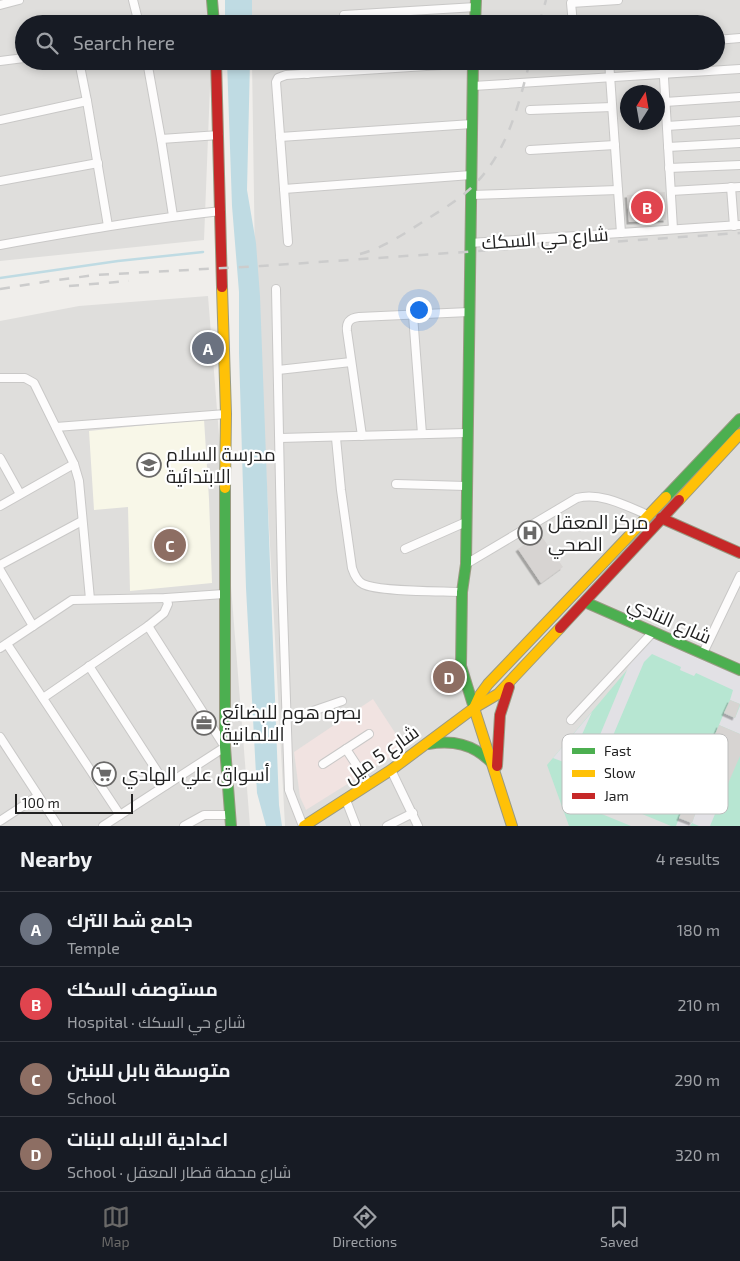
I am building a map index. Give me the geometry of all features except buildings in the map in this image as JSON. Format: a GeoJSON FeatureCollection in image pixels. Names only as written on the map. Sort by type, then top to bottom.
{"type":"FeatureCollection","features":[{"type":"Feature","properties":{"kind":"street"},"geometry":{"type":"LineString","coordinates":[[0,5],[19,0]]}},
{"type":"Feature","properties":{"kind":"street"},"geometry":{"type":"LineString","coordinates":[[133,0],[137,15]]}},
{"type":"Feature","properties":{"kind":"street"},"geometry":{"type":"LineString","coordinates":[[212,0],[213,15]]}},
{"type":"Feature","properties":{"kind":"street"},"geometry":{"type":"LineString","coordinates":[[572,15],[571,3],[618,0]]}},
{"type":"Feature","properties":{"kind":"street"},"geometry":{"type":"LineString","coordinates":[[344,15],[476,3]]}},
{"type":"Feature","properties":{"kind":"street"},"geometry":{"type":"LineString","coordinates":[[725,39],[740,38]]}},
{"type":"Feature","properties":{"kind":"street"},"geometry":{"type":"LineString","coordinates":[[0,61],[15,59]]}},
{"type":"Feature","properties":{"kind":"street"},"geometry":{"type":"LineString","coordinates":[[725,70],[740,69]]}},
{"type":"Feature","properties":{"kind":"street"},"geometry":{"type":"LineString","coordinates":[[81,70],[108,226]]}},
{"type":"Feature","properties":{"kind":"street"},"geometry":{"type":"LineString","coordinates":[[149,70],[173,216]]}},
{"type":"Feature","properties":{"kind":"street"},"geometry":{"type":"LineString","coordinates":[[216,70],[226,414],[225,748],[231,826]]}},
{"type":"Feature","properties":{"kind":"street"},"geometry":{"type":"LineString","coordinates":[[307,70],[307,74]]}},
{"type":"Feature","properties":{"kind":"street"},"geometry":{"type":"LineString","coordinates":[[288,242],[276,82],[282,76],[362,70]]}},
{"type":"Feature","properties":{"kind":"street"},"geometry":{"type":"LineString","coordinates":[[473,70],[466,433],[466,564],[462,592],[461,666],[512,826]]}},
{"type":"Feature","properties":{"kind":"street"},"geometry":{"type":"LineString","coordinates":[[610,70],[620,233]]}},
{"type":"Feature","properties":{"kind":"street"},"geometry":{"type":"LineString","coordinates":[[664,70],[664,85]]}},
{"type":"Feature","properties":{"kind":"street"},"geometry":{"type":"LineString","coordinates":[[473,86],[725,70]]}},
{"type":"Feature","properties":{"kind":"street"},"geometry":{"type":"LineString","coordinates":[[673,229],[665,102],[740,97]]}},
{"type":"Feature","properties":{"kind":"street"},"geometry":{"type":"LineString","coordinates":[[0,120],[87,101]]}},
{"type":"Feature","properties":{"kind":"street"},"geometry":{"type":"LineString","coordinates":[[530,110],[612,107]]}},
{"type":"Feature","properties":{"kind":"street"},"geometry":{"type":"LineString","coordinates":[[667,126],[740,121]]}},
{"type":"Feature","properties":{"kind":"street"},"geometry":{"type":"LineString","coordinates":[[280,137],[472,124]]}},
{"type":"Feature","properties":{"kind":"street"},"geometry":{"type":"LineString","coordinates":[[161,139],[219,135]]}},
{"type":"Feature","properties":{"kind":"street"},"geometry":{"type":"LineString","coordinates":[[668,146],[740,143]]}},
{"type":"Feature","properties":{"kind":"street"},"geometry":{"type":"LineString","coordinates":[[530,150],[615,145]]}},
{"type":"Feature","properties":{"kind":"street"},"geometry":{"type":"LineString","coordinates":[[0,181],[98,163]]}},
{"type":"Feature","properties":{"kind":"street"},"geometry":{"type":"LineString","coordinates":[[669,168],[740,164]]}},
{"type":"Feature","properties":{"kind":"street"},"geometry":{"type":"LineString","coordinates":[[284,189],[471,175]]}},
{"type":"Feature","properties":{"kind":"street"},"geometry":{"type":"LineString","coordinates":[[671,191],[740,187]]}},
{"type":"Feature","properties":{"kind":"street"},"geometry":{"type":"LineString","coordinates":[[731,188],[737,225]]}},
{"type":"Feature","properties":{"kind":"street"},"geometry":{"type":"LineString","coordinates":[[471,196],[618,190]]}},
{"type":"Feature","properties":{"kind":"street"},"geometry":{"type":"LineString","coordinates":[[0,245],[173,216],[221,211]]}},
{"type":"Feature","properties":{"kind":"street","name":"شارع حي السكك"},"geometry":{"type":"LineString","coordinates":[[470,243],[737,225]]}},
{"type":"Feature","properties":{"kind":"street"},"geometry":{"type":"LineString","coordinates":[[276,289],[289,790],[304,826]]}},
{"type":"Feature","properties":{"kind":"street"},"geometry":{"type":"LineString","coordinates":[[362,436],[346,326],[349,320],[354,317],[469,312]]}},
{"type":"Feature","properties":{"kind":"street"},"geometry":{"type":"LineString","coordinates":[[413,314],[422,434]]}},
{"type":"Feature","properties":{"kind":"street"},"geometry":{"type":"LineString","coordinates":[[278,370],[351,362]]}},
{"type":"Feature","properties":{"kind":"street"},"geometry":{"type":"LineString","coordinates":[[0,378],[24,378],[34,383],[74,464],[81,494],[90,599]]}},
{"type":"Feature","properties":{"kind":"street"},"geometry":{"type":"LineString","coordinates":[[56,428],[226,414]]}},
{"type":"Feature","properties":{"kind":"street"},"geometry":{"type":"LineString","coordinates":[[474,708],[488,684],[740,419]]}},
{"type":"Feature","properties":{"kind":"street"},"geometry":{"type":"LineString","coordinates":[[280,438],[336,438],[466,433]]}},
{"type":"Feature","properties":{"kind":"street","name":"شارع 5 ميل"},"geometry":{"type":"LineString","coordinates":[[304,826],[391,770],[474,708],[498,694],[740,434]]}},
{"type":"Feature","properties":{"kind":"street"},"geometry":{"type":"LineString","coordinates":[[336,438],[341,490],[352,568],[355,577],[363,584],[383,588],[462,592]]}},
{"type":"Feature","properties":{"kind":"street"},"geometry":{"type":"LineString","coordinates":[[0,458],[20,494]]}},
{"type":"Feature","properties":{"kind":"street"},"geometry":{"type":"LineString","coordinates":[[0,506],[74,464]]}},
{"type":"Feature","properties":{"kind":"street"},"geometry":{"type":"LineString","coordinates":[[396,484],[466,486]]}},
{"type":"Feature","properties":{"kind":"street"},"geometry":{"type":"LineString","coordinates":[[466,564],[577,498],[596,496],[648,515]]}},
{"type":"Feature","properties":{"kind":"street"},"geometry":{"type":"LineString","coordinates":[[661,518],[740,553]]}},
{"type":"Feature","properties":{"kind":"street"},"geometry":{"type":"LineString","coordinates":[[0,565],[82,521]]}},
{"type":"Feature","properties":{"kind":"street"},"geometry":{"type":"LineString","coordinates":[[405,549],[466,522]]}},
{"type":"Feature","properties":{"kind":"street"},"geometry":{"type":"LineString","coordinates":[[0,570],[33,626]]}},
{"type":"Feature","properties":{"kind":"street"},"geometry":{"type":"LineString","coordinates":[[703,654],[740,576]]}},
{"type":"Feature","properties":{"kind":"street"},"geometry":{"type":"LineString","coordinates":[[0,590],[9,585]]}},
{"type":"Feature","properties":{"kind":"street"},"geometry":{"type":"LineString","coordinates":[[120,815],[43,698],[3,646],[72,600],[166,598],[224,594]]}},
{"type":"Feature","properties":{"kind":"street"},"geometry":{"type":"LineString","coordinates":[[43,698],[164,613],[168,604],[166,598]]}},
{"type":"Feature","properties":{"kind":"street","name":"شارع النادي"},"geometry":{"type":"LineString","coordinates":[[585,602],[740,670]]}},
{"type":"Feature","properties":{"kind":"street"},"geometry":{"type":"LineString","coordinates":[[148,626],[225,748]]}},
{"type":"Feature","properties":{"kind":"street"},"geometry":{"type":"LineString","coordinates":[[571,720],[653,632]]}},
{"type":"Feature","properties":{"kind":"street"},"geometry":{"type":"LineString","coordinates":[[89,666],[166,785]]}},
{"type":"Feature","properties":{"kind":"street"},"geometry":{"type":"LineString","coordinates":[[498,781],[497,744],[500,718],[504,699],[514,677]]}},
{"type":"Feature","properties":{"kind":"street"},"geometry":{"type":"LineString","coordinates":[[287,718],[342,701]]}},
{"type":"Feature","properties":{"kind":"street"},"geometry":{"type":"LineString","coordinates":[[323,764],[369,734]]}},
{"type":"Feature","properties":{"kind":"street"},"geometry":{"type":"LineString","coordinates":[[0,737],[58,826]]}},
{"type":"Feature","properties":{"kind":"street"},"geometry":{"type":"LineString","coordinates":[[427,744],[437,742],[464,744],[480,751],[493,764]]}},
{"type":"Feature","properties":{"kind":"street"},"geometry":{"type":"LineString","coordinates":[[104,826],[225,748]]}},
{"type":"Feature","properties":{"kind":"street"},"geometry":{"type":"LineString","coordinates":[[346,750],[369,784]]}},
{"type":"Feature","properties":{"kind":"street"},"geometry":{"type":"LineString","coordinates":[[391,770],[418,826]]}},
{"type":"Feature","properties":{"kind":"street"},"geometry":{"type":"LineString","coordinates":[[0,821],[38,796]]}},
{"type":"Feature","properties":{"kind":"street"},"geometry":{"type":"LineString","coordinates":[[346,800],[356,826]]}},
{"type":"Feature","properties":{"kind":"street"},"geometry":{"type":"LineString","coordinates":[[387,826],[413,813]]}},
{"type":"Feature","properties":{"kind":"street"},"geometry":{"type":"LineString","coordinates":[[184,826],[204,814],[230,815]]}},
{"type":"Feature","properties":{"kind":"shaded area"},"geometry":{"type":"Polygon","coordinates":[[[0,0],[213,0],[212,15],[15,15],[15,70],[211,70],[204,240],[0,261],[0,0]]]}},
{"type":"Feature","properties":{"kind":"shaded area"},"geometry":{"type":"Polygon","coordinates":[[[252,0],[740,0],[740,826],[285,826],[255,265],[252,70],[725,70],[725,15],[252,15],[252,0]]]}},
{"type":"Feature","properties":{"kind":"shaded area"},"geometry":{"type":"Polygon","coordinates":[[[208,296],[250,826],[0,826],[0,321],[79,306],[208,296]]]}},
{"type":"Feature","properties":{"kind":"shaded area"},"geometry":{"type":"Polygon","coordinates":[[[204,419],[212,583],[130,591],[128,507],[94,510],[89,431],[204,419]]]}},
{"type":"Feature","properties":{"kind":"shaded area"},"geometry":{"type":"Polygon","coordinates":[[[654,638],[740,677],[740,704],[730,700],[733,690],[696,673],[694,676],[680,670],[681,667],[652,654],[644,662],[614,734],[600,734],[629,665],[654,638]]]}},
{"type":"Feature","properties":{"kind":"shaded area"},"geometry":{"type":"Polygon","coordinates":[[[373,699],[405,748],[306,810],[300,797],[294,752],[373,699]]]}},
{"type":"Feature","properties":{"kind":"shaded area"},"geometry":{"type":"Polygon","coordinates":[[[740,706],[740,734],[719,725],[724,713],[735,718],[740,706]]]}},
{"type":"Feature","properties":{"kind":"shaded area"},"geometry":{"type":"Polygon","coordinates":[[[592,712],[582,734],[573,734],[592,712]]]}},
{"type":"Feature","properties":{"kind":"shaded area"},"geometry":{"type":"Polygon","coordinates":[[[562,747],[562,761],[553,758],[562,747]]]}},
{"type":"Feature","properties":{"kind":"shaded area"},"geometry":{"type":"Polygon","coordinates":[[[602,814],[642,814],[671,826],[631,826],[602,814]]]}},
{"type":"Feature","properties":{"kind":"shaded area"},"geometry":{"type":"Polygon","coordinates":[[[695,814],[715,814],[710,826],[699,826],[692,823],[695,814]]]}},
{"type":"Feature","properties":{"kind":"shaded area"},"geometry":{"type":"Polygon","coordinates":[[[679,818],[692,823],[690,826],[676,826],[679,818]]]}},
{"type":"Feature","properties":{"kind":"green space"},"geometry":{"type":"Polygon","coordinates":[[[654,638],[740,677],[740,826],[569,826],[565,814],[728,814],[728,734],[573,734],[654,638]]]}},
{"type":"Feature","properties":{"kind":"green space"},"geometry":{"type":"Polygon","coordinates":[[[562,747],[562,807],[547,765],[562,747]]]}},
{"type":"Feature","properties":{"kind":"water"},"geometry":{"type":"Polygon","coordinates":[[[225,0],[252,0],[252,15],[225,15],[225,0]]]}},
{"type":"Feature","properties":{"kind":"water"},"geometry":{"type":"Polygon","coordinates":[[[227,70],[250,70],[247,190],[256,243],[260,296],[279,805],[282,826],[266,826],[257,793],[246,588],[239,292],[232,206],[227,70]]]}},
{"type":"Feature","properties":{"kind":"waterway"},"geometry":{"type":"LineString","coordinates":[[0,278],[118,261],[203,252]]}},
{"type":"Feature","properties":{"kind":"railway"},"geometry":{"type":"LineString","coordinates":[[542,15],[546,0]]}},
{"type":"Feature","properties":{"kind":"railway"},"geometry":{"type":"LineString","coordinates":[[360,254],[393,240],[442,210],[466,193],[483,175],[494,160],[510,129],[528,70]]}},
{"type":"Feature","properties":{"kind":"railway"},"geometry":{"type":"LineString","coordinates":[[0,289],[95,275],[261,266],[740,233]]}},
{"type":"Feature","properties":{"kind":"railway"},"geometry":{"type":"LineString","coordinates":[[69,286],[129,281]]}},
{"type":"Feature","properties":{"kind":"traffic: fast"},"geometry":{"type":"LineString","coordinates":[[212,0],[213,15]]}},
{"type":"Feature","properties":{"kind":"traffic: fast"},"geometry":{"type":"LineString","coordinates":[[475,15],[476,0]]}},
{"type":"Feature","properties":{"kind":"traffic: fast"},"geometry":{"type":"LineString","coordinates":[[473,70],[466,564],[462,592],[461,666],[474,708]]}},
{"type":"Feature","properties":{"kind":"traffic: fast"},"geometry":{"type":"LineString","coordinates":[[666,497],[740,419]]}},
{"type":"Feature","properties":{"kind":"traffic: fast"},"geometry":{"type":"LineString","coordinates":[[225,488],[225,747],[231,826]]}},
{"type":"Feature","properties":{"kind":"traffic: fast"},"geometry":{"type":"LineString","coordinates":[[585,602],[740,670]]}},
{"type":"Feature","properties":{"kind":"traffic: fast"},"geometry":{"type":"LineString","coordinates":[[428,744],[454,743],[470,747],[491,762]]}},
{"type":"Feature","properties":{"kind":"traffic: slow"},"geometry":{"type":"LineString","coordinates":[[222,287],[226,414],[225,488]]}},
{"type":"Feature","properties":{"kind":"traffic: slow"},"geometry":{"type":"LineString","coordinates":[[679,500],[740,434]]}},
{"type":"Feature","properties":{"kind":"traffic: slow"},"geometry":{"type":"LineString","coordinates":[[474,708],[488,684],[666,497]]}},
{"type":"Feature","properties":{"kind":"traffic: slow"},"geometry":{"type":"LineString","coordinates":[[304,826],[391,770],[474,708],[498,694],[560,628]]}},
{"type":"Feature","properties":{"kind":"traffic: slow"},"geometry":{"type":"LineString","coordinates":[[474,708],[512,826]]}},
{"type":"Feature","properties":{"kind":"traffic: jam"},"geometry":{"type":"LineString","coordinates":[[216,70],[222,287]]}},
{"type":"Feature","properties":{"kind":"traffic: jam"},"geometry":{"type":"LineString","coordinates":[[560,628],[679,500]]}},
{"type":"Feature","properties":{"kind":"traffic: jam"},"geometry":{"type":"LineString","coordinates":[[661,518],[740,553]]}},
{"type":"Feature","properties":{"kind":"traffic: jam"},"geometry":{"type":"LineString","coordinates":[[497,766],[500,715],[509,687]]}},
{"type":"Feature","properties":{"kind":"place","name":"مستوصف السكك"},"geometry":{"type":"Point","coordinates":[647,207]}},
{"type":"Feature","properties":{"kind":"place","name":"جامع شط الترك"},"geometry":{"type":"Point","coordinates":[208,348]}},
{"type":"Feature","properties":{"kind":"place","name":"مدرسة السلام الابتدائية"},"geometry":{"type":"Point","coordinates":[149,465]}},
{"type":"Feature","properties":{"kind":"place","name":"مركز المعقل الصحي"},"geometry":{"type":"Point","coordinates":[530,533]}},
{"type":"Feature","properties":{"kind":"place","name":"متوسطة بابل للبنين"},"geometry":{"type":"Point","coordinates":[170,545]}},
{"type":"Feature","properties":{"kind":"place","name":"اعدادية الابله للبنات"},"geometry":{"type":"Point","coordinates":[449,677]}},
{"type":"Feature","properties":{"kind":"place","name":"بصره هوم للبضائع الالمانية"},"geometry":{"type":"Point","coordinates":[204,723]}},
{"type":"Feature","properties":{"kind":"place","name":"أسواق علي الهادي"},"geometry":{"type":"Point","coordinates":[104,774]}}]}
